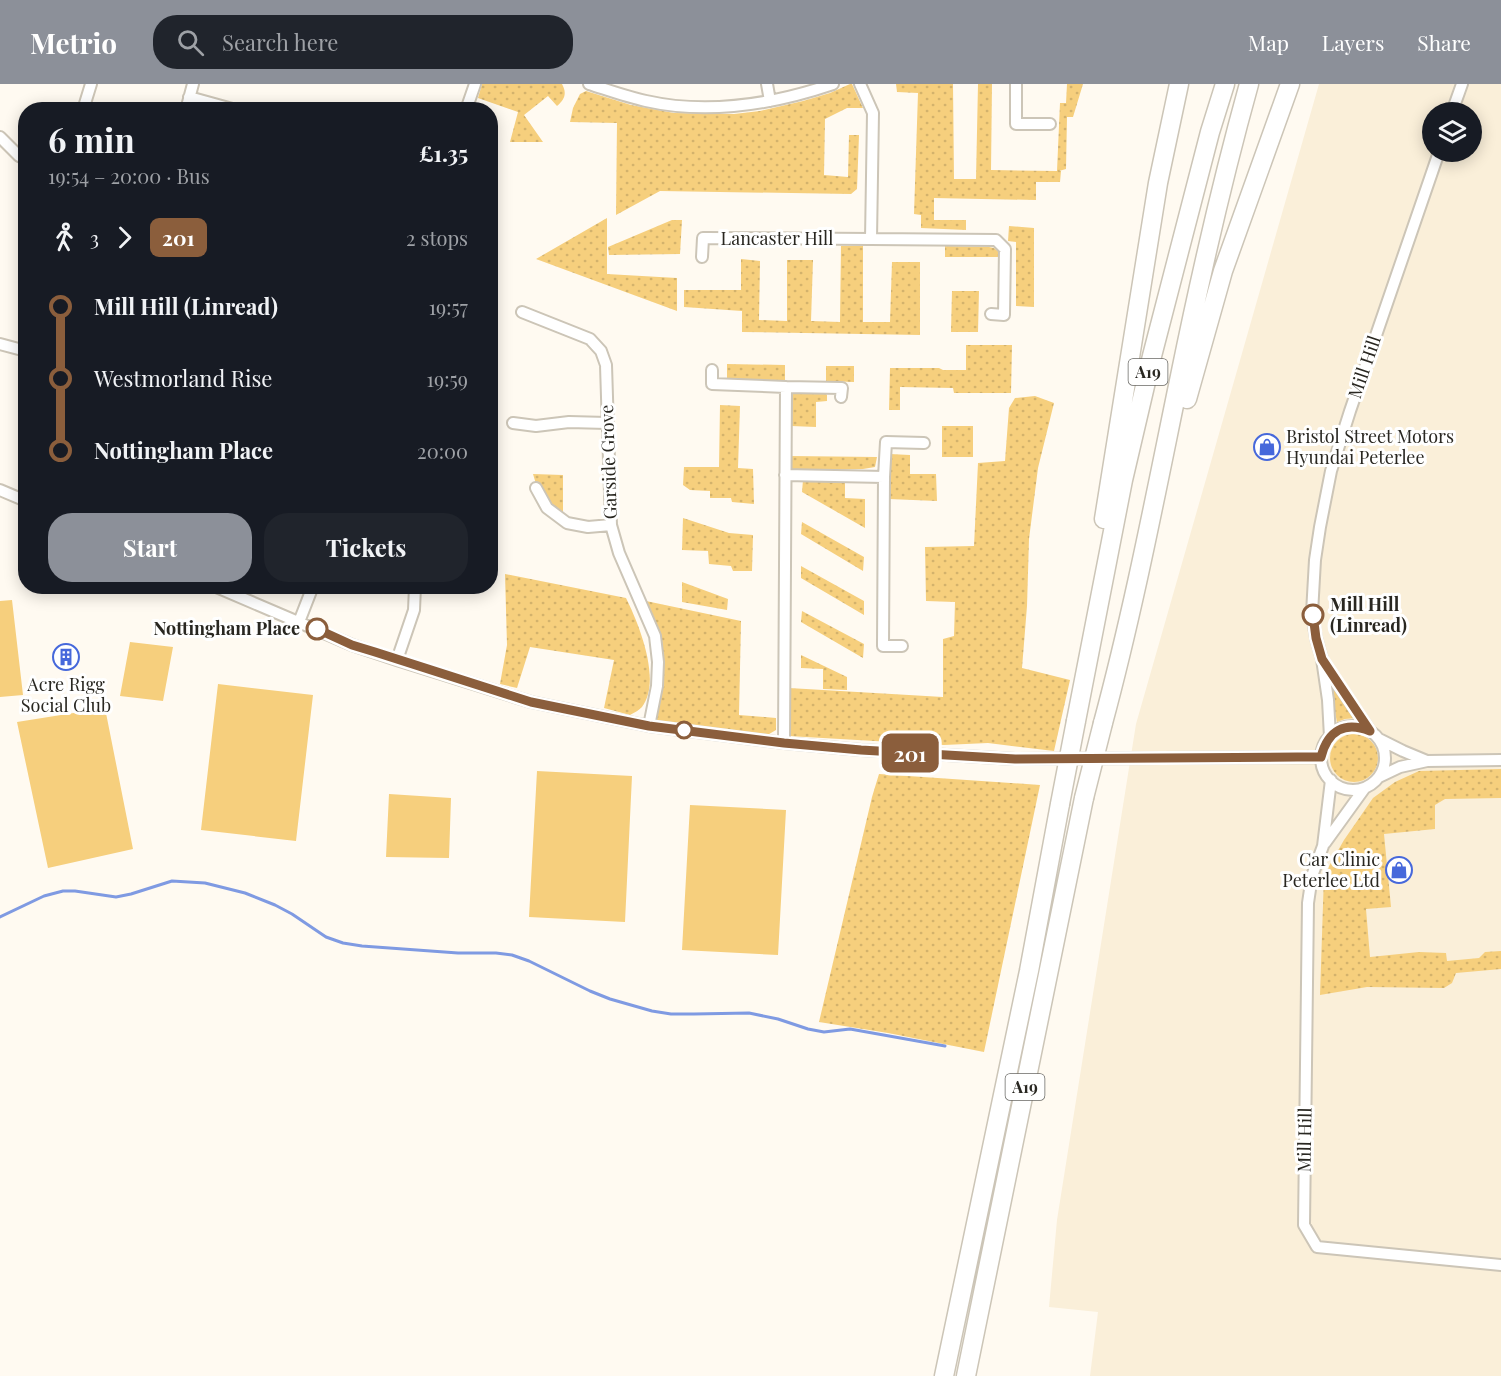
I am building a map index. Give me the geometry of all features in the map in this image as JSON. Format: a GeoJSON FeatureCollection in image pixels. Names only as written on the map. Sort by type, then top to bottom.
{"type":"FeatureCollection","features":[{"type":"Feature","properties":{"kind":"highway"},"geometry":{"type":"LineString","coordinates":[[1088,663],[1090,601],[1156,193],[1179,84]]}},
{"type":"Feature","properties":{"kind":"highway","name":"A19"},"geometry":{"type":"LineString","coordinates":[[944,1376],[1029,971],[1123,480],[1152,356],[1225,84]]}},
{"type":"Feature","properties":{"kind":"highway","name":"A19"},"geometry":{"type":"LineString","coordinates":[[966,1376],[1084,798],[1135,596],[1207,253],[1249,84]]}},
{"type":"Feature","properties":{"kind":"highway"},"geometry":{"type":"LineString","coordinates":[[1147,536],[1168,483],[1190,385],[1223,271],[1290,84]]}},
{"type":"Feature","properties":{"kind":"street"},"geometry":{"type":"LineString","coordinates":[[85,102],[91,84]]}},
{"type":"Feature","properties":{"kind":"street"},"geometry":{"type":"LineString","coordinates":[[188,102],[194,84]]}},
{"type":"Feature","properties":{"kind":"street"},"geometry":{"type":"LineString","coordinates":[[469,102],[475,84]]}},
{"type":"Feature","properties":{"kind":"street"},"geometry":{"type":"LineString","coordinates":[[589,84],[648,102],[688,107],[721,107],[770,101],[833,84]]}},
{"type":"Feature","properties":{"kind":"street"},"geometry":{"type":"LineString","coordinates":[[767,84],[770,101]]}},
{"type":"Feature","properties":{"kind":"street"},"geometry":{"type":"LineString","coordinates":[[860,84],[873,113],[871,239]]}},
{"type":"Feature","properties":{"kind":"street"},"geometry":{"type":"LineString","coordinates":[[1017,84],[1016,124],[1050,124]]}},
{"type":"Feature","properties":{"kind":"street"},"geometry":{"type":"LineString","coordinates":[[1456,102],[1462,84]]}},
{"type":"Feature","properties":{"kind":"street"},"geometry":{"type":"LineString","coordinates":[[189,97],[207,102]]}},
{"type":"Feature","properties":{"kind":"street"},"geometry":{"type":"LineString","coordinates":[[0,137],[18,152]]}},
{"type":"Feature","properties":{"kind":"street","name":"Mill Hill"},"geometry":{"type":"LineString","coordinates":[[1330,737],[1322,659],[1312,613],[1315,560],[1320,527],[1331,471],[1436,162]]}},
{"type":"Feature","properties":{"kind":"street","name":"Lancaster Hill"},"geometry":{"type":"LineString","coordinates":[[702,258],[703,238],[996,240],[1005,249],[1004,315],[991,314]]}},
{"type":"Feature","properties":{"kind":"street","name":"Garside Grove"},"geometry":{"type":"LineString","coordinates":[[522,312],[590,339],[601,351],[606,365],[611,525],[619,553],[655,636],[658,674],[649,726]]}},
{"type":"Feature","properties":{"kind":"street"},"geometry":{"type":"LineString","coordinates":[[0,344],[18,349]]}},
{"type":"Feature","properties":{"kind":"street"},"geometry":{"type":"LineString","coordinates":[[712,370],[712,384],[842,388],[841,397]]}},
{"type":"Feature","properties":{"kind":"street"},"geometry":{"type":"LineString","coordinates":[[784,743],[786,387]]}},
{"type":"Feature","properties":{"kind":"street"},"geometry":{"type":"LineString","coordinates":[[513,423],[536,426],[569,422],[607,423]]}},
{"type":"Feature","properties":{"kind":"street"},"geometry":{"type":"LineString","coordinates":[[902,646],[883,646],[886,442],[924,443]]}},
{"type":"Feature","properties":{"kind":"street"},"geometry":{"type":"LineString","coordinates":[[785,475],[884,477]]}},
{"type":"Feature","properties":{"kind":"street"},"geometry":{"type":"LineString","coordinates":[[536,488],[547,508],[567,522],[588,527],[611,525]]}},
{"type":"Feature","properties":{"kind":"street"},"geometry":{"type":"LineString","coordinates":[[0,490],[18,498]]}},
{"type":"Feature","properties":{"kind":"street"},"geometry":{"type":"LineString","coordinates":[[233,594],[352,645],[398,660],[531,702],[649,726],[861,750],[1015,759],[1321,757]]}},
{"type":"Feature","properties":{"kind":"street"},"geometry":{"type":"LineString","coordinates":[[299,622],[310,594]]}},
{"type":"Feature","properties":{"kind":"street"},"geometry":{"type":"LineString","coordinates":[[398,660],[414,610],[415,594]]}},
{"type":"Feature","properties":{"kind":"street","name":"Mill Hill"},"geometry":{"type":"LineString","coordinates":[[1322,659],[1375,735]]}},
{"type":"Feature","properties":{"kind":"street"},"geometry":{"type":"LineString","coordinates":[[1375,735],[1384,748],[1386,759],[1379,777],[1364,789],[1344,789],[1335,784],[1323,767],[1321,757],[1330,737],[1339,730],[1349,727],[1360,727],[1375,735],[1402,751],[1427,761]]}},
{"type":"Feature","properties":{"kind":"street"},"geometry":{"type":"LineString","coordinates":[[1379,777],[1400,767],[1427,761],[1501,760]]}},
{"type":"Feature","properties":{"kind":"street","name":"Mill Hill"},"geometry":{"type":"LineString","coordinates":[[1331,780],[1323,846],[1312,876],[1308,903],[1304,1225],[1317,1247],[1501,1265]]}},
{"type":"Feature","properties":{"kind":"street","name":"Mill Hill"},"geometry":{"type":"LineString","coordinates":[[1323,846],[1364,789]]}},
{"type":"Feature","properties":{"kind":"shaded area"},"geometry":{"type":"Polygon","coordinates":[[[482,84],[562,84],[564,90],[562,101],[557,106],[548,96],[524,115],[543,142],[510,142],[518,112],[498,105],[498,102],[478,98],[482,84]]]}},
{"type":"Feature","properties":{"kind":"shaded area"},"geometry":{"type":"Polygon","coordinates":[[[850,84],[863,108],[847,108],[825,119],[824,175],[848,177],[849,135],[859,135],[857,189],[851,194],[660,191],[616,215],[617,123],[570,122],[573,108],[580,94],[586,91],[631,105],[674,113],[734,114],[760,111],[803,101],[850,84]]]}},
{"type":"Feature","properties":{"kind":"shaded area"},"geometry":{"type":"Polygon","coordinates":[[[896,84],[953,84],[954,179],[976,179],[978,84],[992,84],[991,170],[1057,171],[1060,103],[1066,103],[1067,84],[1083,84],[1073,117],[1067,117],[1066,169],[1059,171],[1061,171],[1060,182],[1036,182],[1036,200],[934,198],[934,220],[966,220],[966,230],[921,228],[921,215],[914,214],[918,93],[897,92],[896,84]]]}},
{"type":"Feature","properties":{"kind":"shaded area"},"geometry":{"type":"Polygon","coordinates":[[[1319,84],[1501,84],[1501,1376],[1090,1376],[1098,1312],[1049,1307],[1057,1220],[1136,724],[1319,84]]]}},
{"type":"Feature","properties":{"kind":"shaded area"},"geometry":{"type":"Polygon","coordinates":[[[607,218],[607,274],[677,278],[677,311],[536,259],[607,218]]]}},
{"type":"Feature","properties":{"kind":"shaded area"},"geometry":{"type":"Polygon","coordinates":[[[672,220],[682,220],[680,254],[609,255],[608,247],[672,220]]]}},
{"type":"Feature","properties":{"kind":"shaded area"},"geometry":{"type":"Polygon","coordinates":[[[1009,226],[1034,228],[1034,307],[1016,306],[1016,242],[1008,241],[1009,226]]]}},
{"type":"Feature","properties":{"kind":"shaded area"},"geometry":{"type":"Polygon","coordinates":[[[841,246],[863,246],[863,322],[890,322],[892,262],[920,262],[920,335],[742,332],[742,311],[684,307],[684,290],[741,290],[741,259],[760,261],[759,320],[787,321],[787,260],[813,260],[811,321],[840,322],[841,246]]]}},
{"type":"Feature","properties":{"kind":"shaded area"},"geometry":{"type":"Polygon","coordinates":[[[945,246],[989,247],[999,252],[998,257],[945,257],[945,246]]]}},
{"type":"Feature","properties":{"kind":"shaded area"},"geometry":{"type":"Polygon","coordinates":[[[952,291],[979,291],[978,332],[951,332],[952,291]]]}},
{"type":"Feature","properties":{"kind":"shaded area"},"geometry":{"type":"Polygon","coordinates":[[[966,345],[1012,345],[1011,393],[954,393],[953,388],[900,387],[900,410],[889,410],[890,368],[966,370],[966,345]]]}},
{"type":"Feature","properties":{"kind":"shaded area"},"geometry":{"type":"Polygon","coordinates":[[[727,364],[785,365],[785,381],[727,381],[727,364]]]}},
{"type":"Feature","properties":{"kind":"shaded area"},"geometry":{"type":"Polygon","coordinates":[[[826,366],[854,366],[854,382],[826,381],[826,366]]]}},
{"type":"Feature","properties":{"kind":"shaded area"},"geometry":{"type":"Polygon","coordinates":[[[824,391],[827,401],[816,402],[816,427],[791,426],[790,400],[793,394],[824,391]]]}},
{"type":"Feature","properties":{"kind":"shaded area"},"geometry":{"type":"Polygon","coordinates":[[[1035,396],[1054,403],[1038,468],[1029,539],[1022,668],[1070,680],[1054,751],[988,743],[944,745],[788,736],[789,688],[943,697],[943,639],[954,636],[955,602],[926,601],[925,547],[974,546],[978,463],[1005,461],[1009,408],[1015,398],[1035,396]]]}},
{"type":"Feature","properties":{"kind":"shaded area"},"geometry":{"type":"Polygon","coordinates":[[[720,405],[740,406],[738,468],[753,469],[754,504],[732,502],[731,498],[710,498],[710,491],[690,490],[683,485],[684,467],[719,467],[720,405]]]}},
{"type":"Feature","properties":{"kind":"shaded area"},"geometry":{"type":"Polygon","coordinates":[[[942,426],[973,426],[973,457],[942,457],[942,426]]]}},
{"type":"Feature","properties":{"kind":"shaded area"},"geometry":{"type":"Polygon","coordinates":[[[890,454],[910,455],[910,474],[936,474],[937,501],[889,499],[890,454]]]}},
{"type":"Feature","properties":{"kind":"shaded area"},"geometry":{"type":"Polygon","coordinates":[[[790,456],[877,457],[875,467],[800,471],[791,470],[790,456]]]}},
{"type":"Feature","properties":{"kind":"shaded area"},"geometry":{"type":"Polygon","coordinates":[[[533,474],[563,475],[563,516],[548,506],[533,474]]]}},
{"type":"Feature","properties":{"kind":"shaded area"},"geometry":{"type":"Polygon","coordinates":[[[803,480],[845,481],[845,498],[865,499],[865,528],[802,492],[803,480]]]}},
{"type":"Feature","properties":{"kind":"shaded area"},"geometry":{"type":"Polygon","coordinates":[[[683,518],[729,533],[753,535],[752,571],[733,571],[731,566],[709,564],[708,551],[682,550],[683,518]]]}},
{"type":"Feature","properties":{"kind":"shaded area"},"geometry":{"type":"Polygon","coordinates":[[[802,522],[864,557],[863,571],[801,534],[802,522]]]}},
{"type":"Feature","properties":{"kind":"shaded area"},"geometry":{"type":"Polygon","coordinates":[[[801,566],[864,601],[864,615],[801,578],[801,566]]]}},
{"type":"Feature","properties":{"kind":"shaded area"},"geometry":{"type":"Polygon","coordinates":[[[505,574],[626,598],[642,637],[649,668],[648,696],[642,707],[630,715],[604,708],[614,660],[530,647],[517,688],[500,684],[507,645],[505,574]]]}},
{"type":"Feature","properties":{"kind":"shaded area"},"geometry":{"type":"Polygon","coordinates":[[[682,582],[728,599],[727,610],[682,602],[682,582]]]}},
{"type":"Feature","properties":{"kind":"shaded area"},"geometry":{"type":"Polygon","coordinates":[[[12,600],[23,695],[0,697],[0,601],[12,600]]]}},
{"type":"Feature","properties":{"kind":"shaded area"},"geometry":{"type":"Polygon","coordinates":[[[646,601],[741,621],[739,715],[776,718],[776,730],[764,737],[656,722],[662,682],[662,662],[658,632],[646,601]]]}},
{"type":"Feature","properties":{"kind":"shaded area"},"geometry":{"type":"Polygon","coordinates":[[[802,611],[864,644],[863,658],[801,622],[802,611]]]}},
{"type":"Feature","properties":{"kind":"shaded area"},"geometry":{"type":"Polygon","coordinates":[[[130,642],[173,647],[163,701],[120,696],[130,642]]]}},
{"type":"Feature","properties":{"kind":"shaded area"},"geometry":{"type":"Polygon","coordinates":[[[801,655],[847,677],[847,690],[823,689],[823,669],[801,668],[801,655]]]}},
{"type":"Feature","properties":{"kind":"shaded area"},"geometry":{"type":"Polygon","coordinates":[[[1329,682],[1331,682],[1355,718],[1337,722],[1329,682]]]}},
{"type":"Feature","properties":{"kind":"shaded area"},"geometry":{"type":"Polygon","coordinates":[[[218,684],[313,695],[296,841],[201,830],[218,684]]]}},
{"type":"Feature","properties":{"kind":"shaded area"},"geometry":{"type":"Polygon","coordinates":[[[105,708],[133,849],[48,868],[17,722],[105,708]]]}},
{"type":"Feature","properties":{"kind":"shaded area"},"geometry":{"type":"Polygon","coordinates":[[[1354,734],[1371,741],[1378,758],[1371,775],[1354,782],[1337,775],[1330,758],[1337,741],[1354,734]]]}},
{"type":"Feature","properties":{"kind":"shaded area"},"geometry":{"type":"Polygon","coordinates":[[[1501,769],[1501,798],[1445,799],[1435,805],[1435,829],[1384,834],[1391,907],[1366,909],[1370,957],[1419,952],[1446,953],[1447,961],[1479,958],[1485,952],[1501,951],[1501,969],[1456,973],[1452,983],[1444,988],[1367,987],[1320,995],[1324,875],[1344,840],[1373,798],[1395,782],[1419,771],[1501,769]]]}},
{"type":"Feature","properties":{"kind":"shaded area"},"geometry":{"type":"Polygon","coordinates":[[[537,771],[632,776],[625,922],[529,917],[537,771]]]}},
{"type":"Feature","properties":{"kind":"shaded area"},"geometry":{"type":"Polygon","coordinates":[[[879,774],[1040,785],[984,1052],[819,1022],[879,774]]]}},
{"type":"Feature","properties":{"kind":"shaded area"},"geometry":{"type":"Polygon","coordinates":[[[389,794],[451,798],[449,858],[386,857],[389,794]]]}},
{"type":"Feature","properties":{"kind":"shaded area"},"geometry":{"type":"Polygon","coordinates":[[[690,805],[786,810],[778,955],[682,950],[690,805]]]}},
{"type":"Feature","properties":{"kind":"waterway"},"geometry":{"type":"LineString","coordinates":[[0,917],[44,896],[63,891],[116,897],[172,881],[205,883],[245,893],[275,905],[326,937],[343,943],[458,953],[512,955],[590,991],[652,1011],[671,1014],[749,1013],[824,1032],[850,1029],[945,1046]]}},
{"type":"Feature","properties":{"kind":"bus line","name":"201"},"geometry":{"type":"LineString","coordinates":[[317,629],[352,645],[531,702],[672,729],[861,750],[1015,759],[1321,757],[1330,737],[1339,730],[1360,727],[1370,731],[1322,659],[1313,615]]}},
{"type":"Feature","properties":{"kind":"place","name":"Bristol Street Motors Hyundai Peterlee"},"geometry":{"type":"Point","coordinates":[1267,447]}},
{"type":"Feature","properties":{"kind":"place","name":"Mill Hill (Linread)"},"geometry":{"type":"Point","coordinates":[1313,615]}},
{"type":"Feature","properties":{"kind":"place","name":"Nottingham Place"},"geometry":{"type":"Point","coordinates":[317,629]}},
{"type":"Feature","properties":{"kind":"place","name":"Acre Rigg Social Club"},"geometry":{"type":"Point","coordinates":[66,657]}},
{"type":"Feature","properties":{"kind":"place","name":"Car Clinic Peterlee Ltd"},"geometry":{"type":"Point","coordinates":[1399,870]}}]}
